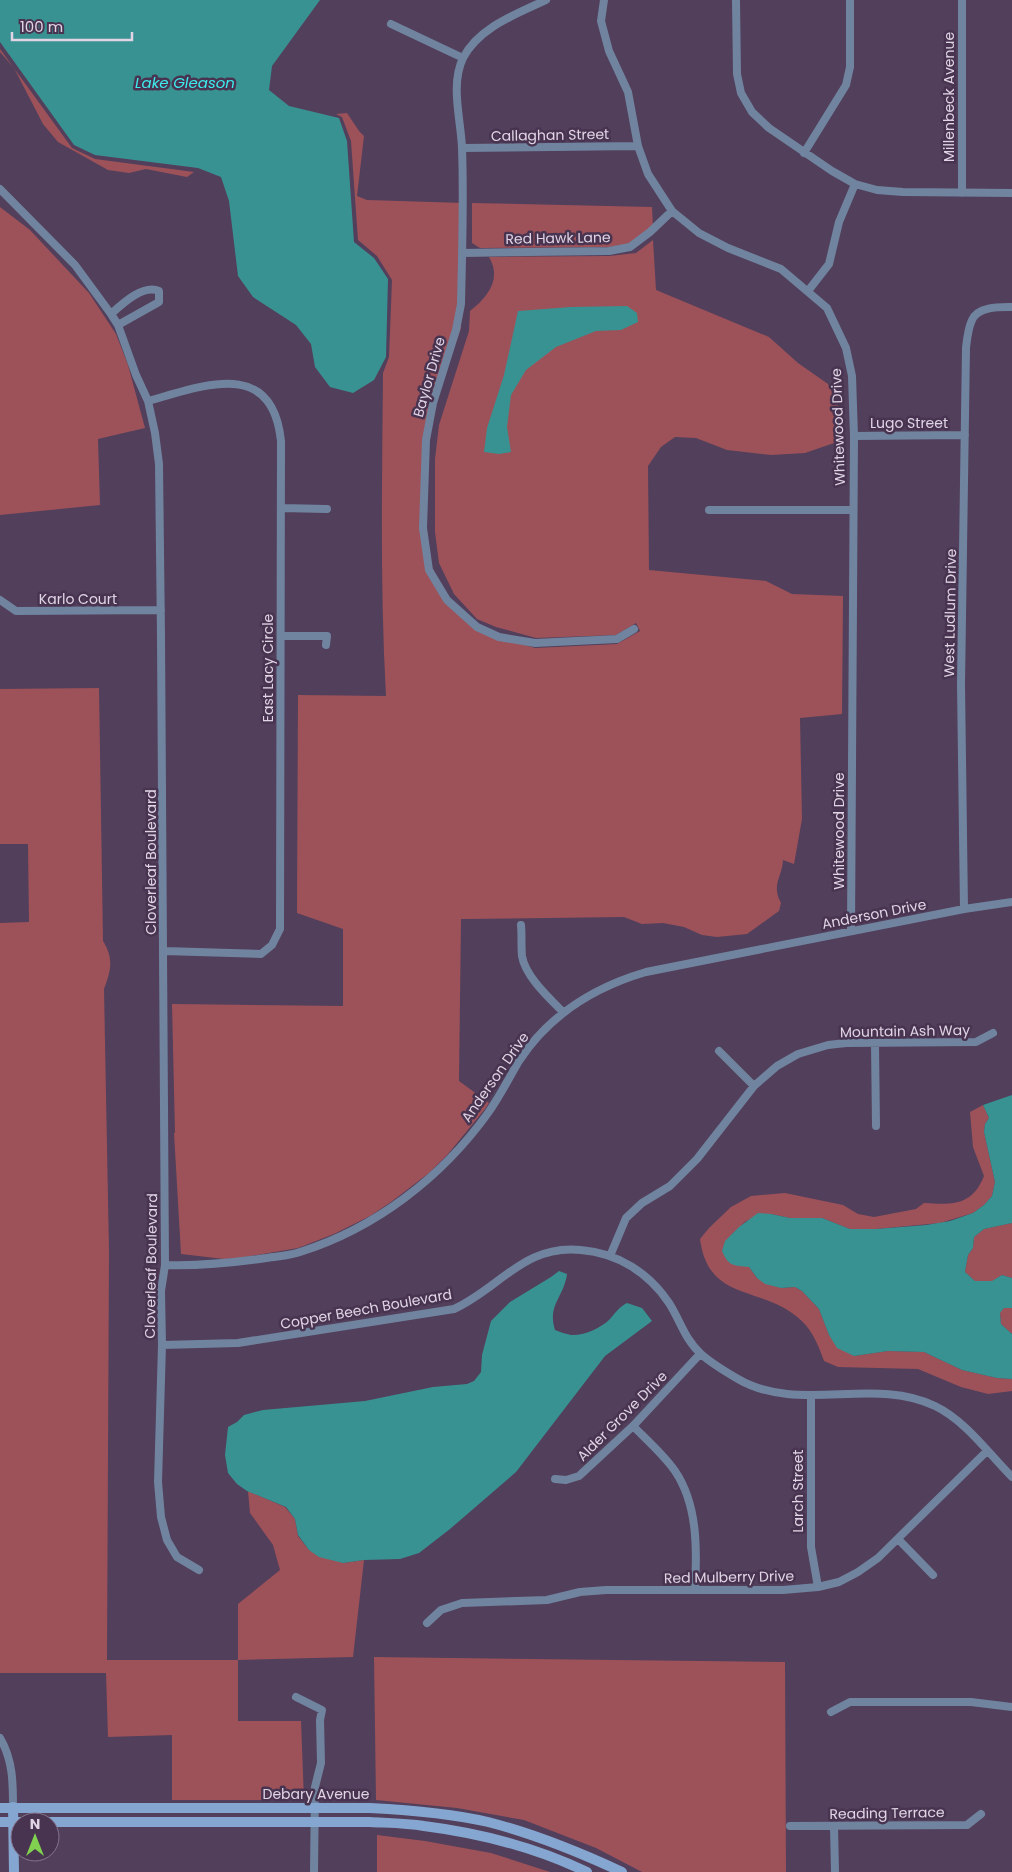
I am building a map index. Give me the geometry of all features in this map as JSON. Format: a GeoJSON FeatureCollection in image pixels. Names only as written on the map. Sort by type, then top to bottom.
{"type":"FeatureCollection","features":[{"type":"Feature","properties":{"kind":"main road","name":"Debary Avenue"},"geometry":{"type":"LineString","coordinates":[[0,1808],[370,1808],[428,1812],[488,1822],[581,1852],[622,1872]]}},
{"type":"Feature","properties":{"kind":"main road","name":"Debary Avenue"},"geometry":{"type":"LineString","coordinates":[[60,1822],[370,1822],[424,1826],[482,1836],[524,1848],[587,1872]]}},
{"type":"Feature","properties":{"kind":"street","name":"Baylor Drive"},"geometry":{"type":"LineString","coordinates":[[546,0],[502,21],[478,39],[463,58],[457,82],[462,148],[461,304],[456,330],[433,403],[426,440],[423,528],[430,570],[447,600],[477,627],[500,636],[535,643],[617,639],[634,629]]}},
{"type":"Feature","properties":{"kind":"street","name":"Whitewood Drive"},"geometry":{"type":"LineString","coordinates":[[604,0],[601,21],[609,51],[628,92],[638,146],[648,174],[672,211],[699,233],[728,248],[781,269],[828,308],[846,348],[852,376],[854,436],[851,931]]}},
{"type":"Feature","properties":{"kind":"street"},"geometry":{"type":"LineString","coordinates":[[736,0],[737,74],[741,93],[752,112],[769,128],[855,184],[876,190],[1012,193]]}},
{"type":"Feature","properties":{"kind":"street"},"geometry":{"type":"LineString","coordinates":[[804,152],[846,85],[850,67],[850,0]]}},
{"type":"Feature","properties":{"kind":"street","name":"Millenbeck Avenue"},"geometry":{"type":"LineString","coordinates":[[962,0],[962,193]]}},
{"type":"Feature","properties":{"kind":"street"},"geometry":{"type":"LineString","coordinates":[[391,24],[463,58]]}},
{"type":"Feature","properties":{"kind":"street","name":"Callaghan Street"},"geometry":{"type":"LineString","coordinates":[[462,148],[638,146]]}},
{"type":"Feature","properties":{"kind":"street"},"geometry":{"type":"LineString","coordinates":[[808,291],[829,264],[839,222],[855,184]]}},
{"type":"Feature","properties":{"kind":"street","name":"Cloverleaf Boulevard"},"geometry":{"type":"LineString","coordinates":[[0,188],[75,265],[118,325],[136,375],[148,401],[155,433],[159,464],[161,610],[165,1265],[161,1291],[162,1345],[158,1482],[161,1517],[167,1540],[178,1557],[198,1570]]}},
{"type":"Feature","properties":{"kind":"street","name":"Red Hawk Lane"},"geometry":{"type":"LineString","coordinates":[[462,253],[609,251],[630,247],[650,232],[672,211]]}},
{"type":"Feature","properties":{"kind":"street"},"geometry":{"type":"LineString","coordinates":[[111,314],[121,305],[142,292],[154,289],[159,291],[159,302],[118,325]]}},
{"type":"Feature","properties":{"kind":"street","name":"West Ludlum Drive"},"geometry":{"type":"LineString","coordinates":[[964,909],[961,684],[966,348],[972,319],[978,313],[994,307],[1012,307]]}},
{"type":"Feature","properties":{"kind":"street","name":"East Lacy Circle"},"geometry":{"type":"LineString","coordinates":[[148,401],[214,383],[244,386],[262,394],[276,413],[281,441],[280,929],[272,945],[261,954],[164,951]]}},
{"type":"Feature","properties":{"kind":"street","name":"Lugo Street"},"geometry":{"type":"LineString","coordinates":[[854,436],[965,435]]}},
{"type":"Feature","properties":{"kind":"street"},"geometry":{"type":"LineString","coordinates":[[281,508],[327,509]]}},
{"type":"Feature","properties":{"kind":"street"},"geometry":{"type":"LineString","coordinates":[[709,510],[853,510]]}},
{"type":"Feature","properties":{"kind":"street","name":"Karlo Court"},"geometry":{"type":"LineString","coordinates":[[0,600],[16,612],[161,610]]}},
{"type":"Feature","properties":{"kind":"street"},"geometry":{"type":"LineString","coordinates":[[281,636],[327,636],[326,645]]}},
{"type":"Feature","properties":{"kind":"street","name":"Anderson Drive"},"geometry":{"type":"LineString","coordinates":[[165,1265],[205,1266],[299,1253],[336,1238],[372,1220],[432,1176],[451,1158],[488,1112],[520,1060],[538,1036],[563,1012],[599,990],[624,978],[851,931],[964,909],[1012,902]]}},
{"type":"Feature","properties":{"kind":"street"},"geometry":{"type":"LineString","coordinates":[[522,925],[522,957],[528,970],[541,988],[563,1012]]}},
{"type":"Feature","properties":{"kind":"street","name":"Mountain Ash Way"},"geometry":{"type":"LineString","coordinates":[[610,1256],[626,1218],[642,1203],[670,1186],[697,1159],[754,1086],[777,1066],[798,1054],[813,1049],[846,1043],[976,1042],[993,1032]]}},
{"type":"Feature","properties":{"kind":"street"},"geometry":{"type":"LineString","coordinates":[[875,1044],[876,1126]]}},
{"type":"Feature","properties":{"kind":"street"},"geometry":{"type":"LineString","coordinates":[[719,1051],[754,1086]]}},
{"type":"Feature","properties":{"kind":"street","name":"Copper Beech Boulevard"},"geometry":{"type":"LineString","coordinates":[[162,1345],[238,1343],[454,1309],[483,1293],[514,1267],[536,1257],[560,1250],[581,1250],[610,1256],[635,1268],[652,1282],[669,1303],[687,1337],[700,1354],[739,1380],[760,1388],[810,1395],[889,1394],[912,1397],[935,1406],[960,1422],[1012,1477]]}},
{"type":"Feature","properties":{"kind":"street","name":"Alder Grove Drive"},"geometry":{"type":"LineString","coordinates":[[554,1479],[566,1480],[579,1476],[634,1426],[700,1354]]}},
{"type":"Feature","properties":{"kind":"street","name":"Larch Street"},"geometry":{"type":"LineString","coordinates":[[810,1395],[811,1547],[818,1587]]}},
{"type":"Feature","properties":{"kind":"street"},"geometry":{"type":"LineString","coordinates":[[634,1426],[674,1470],[684,1485],[690,1500],[696,1540],[695,1590]]}},
{"type":"Feature","properties":{"kind":"street","name":"Red Mulberry Drive"},"geometry":{"type":"LineString","coordinates":[[427,1623],[441,1610],[462,1603],[547,1600],[580,1592],[606,1590],[783,1590],[818,1587],[839,1582],[878,1558],[987,1451]]}},
{"type":"Feature","properties":{"kind":"street"},"geometry":{"type":"LineString","coordinates":[[898,1539],[933,1575]]}},
{"type":"Feature","properties":{"kind":"street"},"geometry":{"type":"LineString","coordinates":[[296,1697],[322,1710],[320,1720],[321,1763],[315,1787],[314,1872]]}},
{"type":"Feature","properties":{"kind":"street"},"geometry":{"type":"LineString","coordinates":[[832,1712],[850,1702],[971,1702],[1012,1707]]}},
{"type":"Feature","properties":{"kind":"street"},"geometry":{"type":"LineString","coordinates":[[0,1738],[6,1749],[13,1778],[13,1808]]}},
{"type":"Feature","properties":{"kind":"street","name":"Reading Terrace"},"geometry":{"type":"LineString","coordinates":[[790,1826],[967,1825],[981,1814]]}},
{"type":"Feature","properties":{"kind":"street"},"geometry":{"type":"LineString","coordinates":[[834,1826],[835,1872]]}},
{"type":"Feature","properties":{"kind":"shaded area"},"geometry":{"type":"Polygon","coordinates":[[[0,49],[13,67],[0,52],[0,49]]]}},
{"type":"Feature","properties":{"kind":"shaded area"},"geometry":{"type":"Polygon","coordinates":[[[14,69],[72,148],[95,159],[194,172],[187,177],[146,169],[129,173],[108,170],[58,142],[43,124],[14,69]]]}},
{"type":"Feature","properties":{"kind":"shaded area"},"geometry":{"type":"Polygon","coordinates":[[[347,113],[364,136],[357,196],[367,200],[464,203],[461,328],[441,386],[431,423],[427,459],[427,532],[431,565],[447,599],[494,636],[535,648],[617,644],[640,631],[636,623],[616,635],[536,638],[496,627],[477,619],[454,594],[439,563],[435,532],[435,459],[439,425],[469,331],[470,311],[487,294],[493,280],[493,265],[489,257],[609,256],[636,253],[653,240],[656,290],[769,337],[798,363],[828,384],[838,403],[839,420],[834,443],[805,453],[771,455],[727,450],[696,438],[675,437],[661,447],[648,466],[649,570],[766,581],[792,594],[843,596],[842,714],[800,718],[802,819],[794,864],[783,860],[777,886],[781,903],[779,911],[747,934],[717,937],[702,935],[684,927],[663,923],[642,924],[624,917],[461,919],[459,1081],[489,1103],[448,1154],[429,1173],[370,1216],[334,1234],[298,1248],[224,1259],[181,1254],[174,1133],[172,1004],[343,1006],[343,929],[297,913],[298,695],[386,696],[382,575],[383,373],[389,357],[392,280],[377,256],[358,240],[351,141],[342,117],[336,114],[347,113]]]}},
{"type":"Feature","properties":{"kind":"shaded area"},"geometry":{"type":"Polygon","coordinates":[[[472,203],[652,207],[653,228],[634,243],[609,247],[480,248],[472,243],[472,203]]]}},
{"type":"Feature","properties":{"kind":"shaded area"},"geometry":{"type":"Polygon","coordinates":[[[0,207],[30,230],[89,293],[116,334],[128,365],[145,428],[98,439],[100,505],[0,515],[0,207]]]}},
{"type":"Feature","properties":{"kind":"shaded area"},"geometry":{"type":"Polygon","coordinates":[[[99,688],[103,941],[110,959],[104,989],[109,1252],[107,1660],[238,1660],[238,1721],[301,1721],[304,1800],[172,1800],[172,1735],[108,1737],[106,1673],[0,1673],[0,923],[29,922],[28,844],[0,844],[0,689],[99,688]]]}},
{"type":"Feature","properties":{"kind":"shaded area"},"geometry":{"type":"Polygon","coordinates":[[[983,1105],[989,1118],[985,1124],[984,1132],[995,1182],[992,1196],[973,1213],[940,1223],[876,1229],[850,1229],[822,1218],[790,1218],[771,1214],[746,1221],[732,1234],[749,1267],[757,1278],[781,1288],[795,1287],[802,1291],[819,1309],[829,1335],[854,1356],[888,1351],[924,1352],[962,1370],[997,1378],[1012,1379],[1012,1391],[988,1394],[961,1387],[918,1369],[838,1367],[824,1361],[810,1331],[796,1316],[767,1300],[737,1290],[724,1283],[713,1273],[705,1259],[700,1239],[731,1207],[751,1196],[785,1193],[843,1205],[858,1214],[874,1217],[916,1209],[924,1203],[944,1204],[960,1202],[967,1198],[974,1193],[984,1176],[973,1147],[970,1112],[983,1105]]]}},
{"type":"Feature","properties":{"kind":"shaded area"},"geometry":{"type":"Polygon","coordinates":[[[1012,1223],[1012,1278],[1002,1275],[993,1281],[975,1281],[965,1272],[968,1255],[973,1248],[974,1237],[984,1229],[1012,1223]]]}},
{"type":"Feature","properties":{"kind":"shaded area"},"geometry":{"type":"Polygon","coordinates":[[[1004,1308],[1012,1308],[1012,1334],[1001,1324],[1000,1312],[1004,1308]]]}},
{"type":"Feature","properties":{"kind":"shaded area"},"geometry":{"type":"Polygon","coordinates":[[[248,1491],[285,1507],[295,1519],[298,1536],[309,1550],[343,1563],[364,1560],[353,1657],[238,1660],[238,1604],[280,1570],[273,1545],[250,1513],[248,1491]]]}},
{"type":"Feature","properties":{"kind":"shaded area"},"geometry":{"type":"Polygon","coordinates":[[[374,1657],[785,1662],[786,1872],[642,1872],[596,1848],[524,1820],[457,1808],[376,1800],[374,1657]]]}},
{"type":"Feature","properties":{"kind":"shaded area"},"geometry":{"type":"Polygon","coordinates":[[[377,1835],[425,1841],[491,1853],[550,1872],[377,1872],[377,1835]]]}},
{"type":"Feature","properties":{"kind":"water","name":"Lake Gleason"},"geometry":{"type":"Polygon","coordinates":[[[0,0],[320,0],[272,66],[269,90],[289,106],[339,118],[347,141],[354,242],[374,258],[388,279],[386,357],[374,380],[353,393],[330,387],[315,367],[311,344],[296,325],[253,297],[238,276],[229,201],[221,177],[198,168],[95,155],[74,145],[0,42],[0,0]]]}},
{"type":"Feature","properties":{"kind":"water"},"geometry":{"type":"Polygon","coordinates":[[[627,306],[637,313],[638,322],[621,330],[596,331],[556,347],[526,370],[511,395],[507,427],[511,452],[499,454],[484,452],[487,428],[504,375],[518,311],[571,307],[627,306]]]}},
{"type":"Feature","properties":{"kind":"water"},"geometry":{"type":"Polygon","coordinates":[[[1012,1095],[1012,1223],[984,1229],[974,1237],[973,1248],[968,1255],[965,1272],[975,1281],[992,1281],[1002,1275],[1012,1278],[1012,1308],[1004,1308],[1000,1313],[1001,1324],[1012,1334],[1012,1379],[997,1378],[962,1370],[924,1352],[888,1351],[854,1356],[837,1348],[829,1335],[819,1309],[802,1291],[795,1287],[781,1288],[765,1284],[757,1278],[749,1267],[732,1264],[727,1260],[722,1251],[725,1241],[739,1227],[758,1213],[790,1218],[822,1218],[850,1229],[876,1229],[926,1225],[950,1221],[973,1213],[992,1196],[995,1182],[984,1132],[985,1124],[989,1118],[983,1105],[1012,1095]]]}},
{"type":"Feature","properties":{"kind":"water"},"geometry":{"type":"Polygon","coordinates":[[[559,1271],[567,1274],[554,1307],[553,1321],[555,1330],[571,1335],[587,1333],[610,1319],[627,1303],[642,1308],[652,1321],[605,1356],[516,1472],[419,1553],[400,1559],[364,1560],[343,1563],[319,1557],[309,1550],[298,1535],[295,1519],[286,1507],[247,1491],[237,1484],[228,1473],[225,1455],[228,1427],[244,1415],[263,1410],[365,1401],[433,1387],[467,1384],[474,1381],[481,1372],[482,1355],[491,1321],[510,1302],[559,1271]]]}}]}
